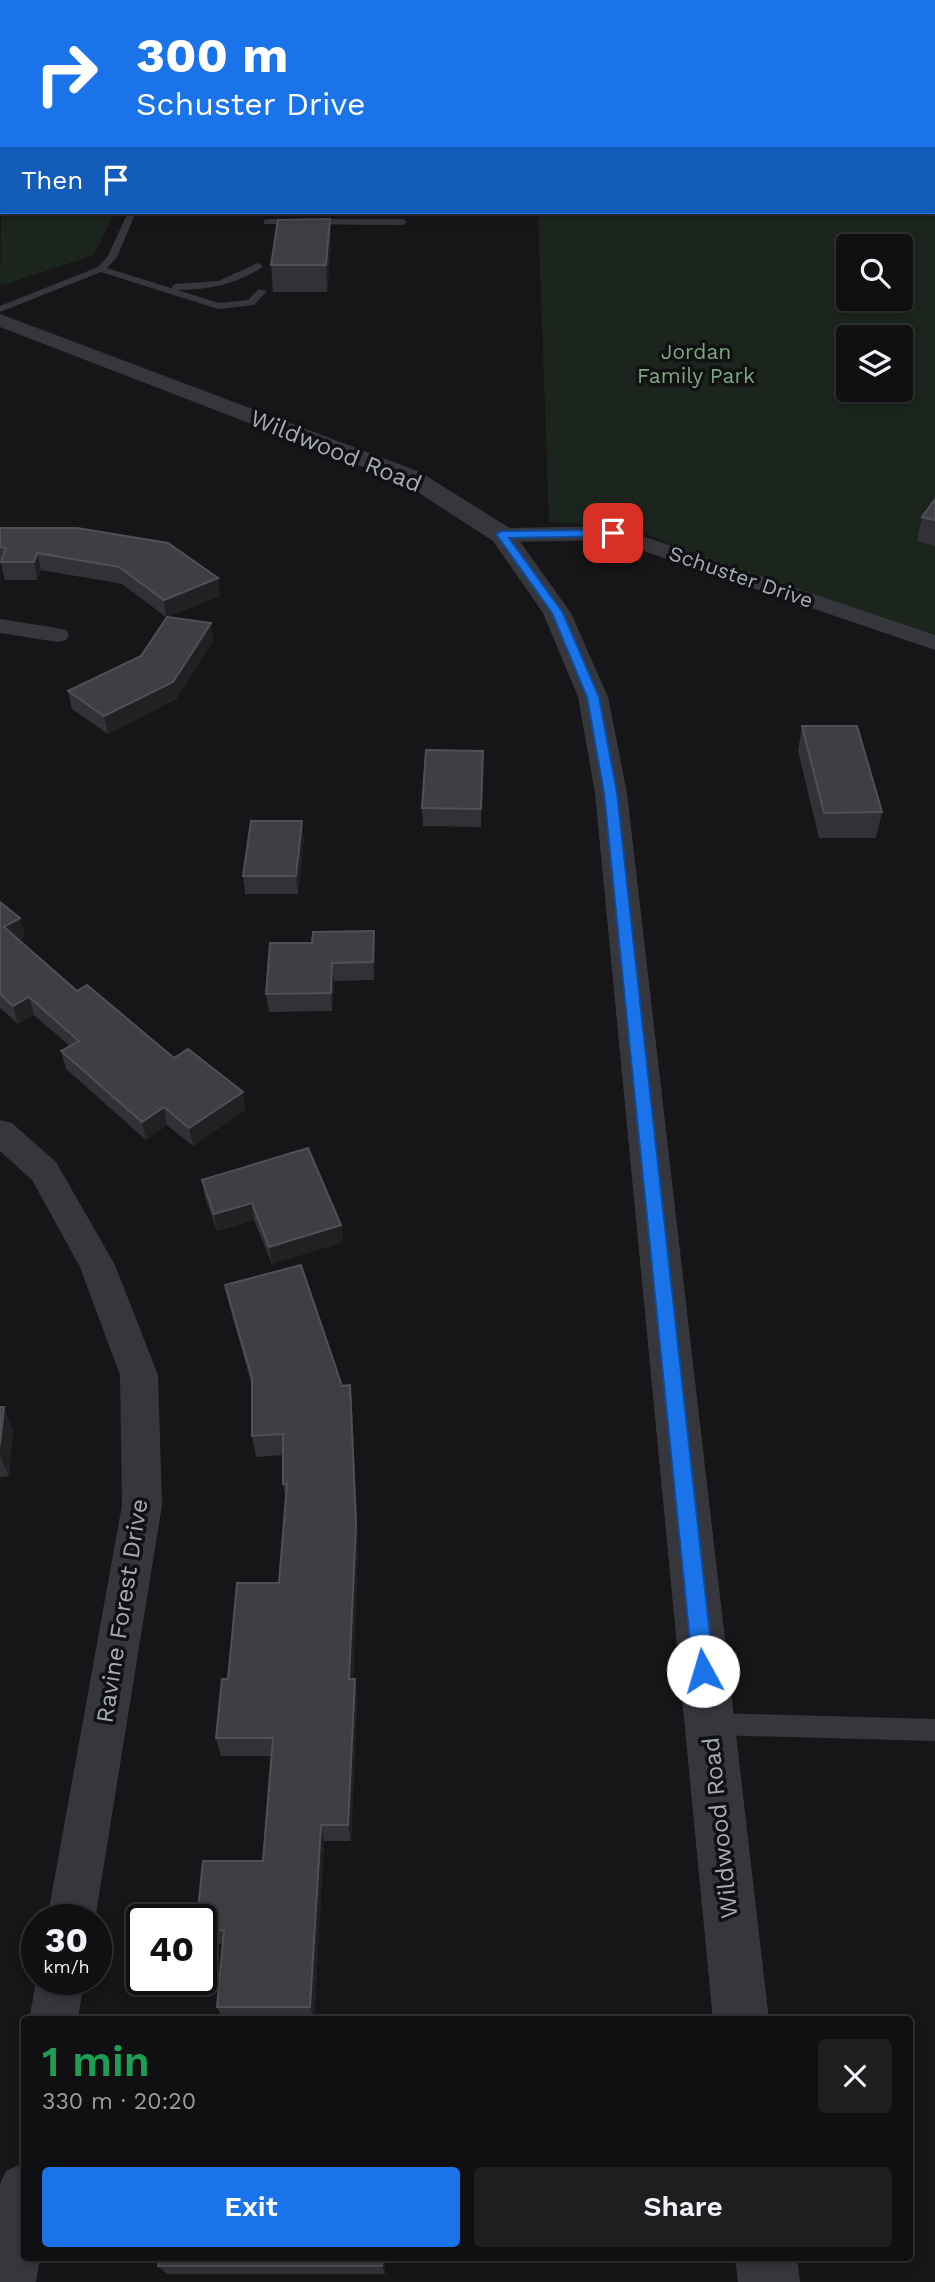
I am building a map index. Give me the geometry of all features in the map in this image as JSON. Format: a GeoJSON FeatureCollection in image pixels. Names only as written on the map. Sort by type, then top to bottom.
{"type":"FeatureCollection","features":[{"type":"Feature","properties":{"kind":"street","name":"Wildwood Road"},"geometry":{"type":"LineString","coordinates":[[0,320],[411,477],[502,534],[557,613],[593,697],[609,781],[741,2016]]}},
{"type":"Feature","properties":{"kind":"street","name":"Schuster Drive"},"geometry":{"type":"LineString","coordinates":[[502,534],[613,533],[935,643]]}},
{"type":"Feature","properties":{"kind":"street"},"geometry":{"type":"LineString","coordinates":[[0,626],[57,635]]}},
{"type":"Feature","properties":{"kind":"street","name":"Ravine Forest Drive"},"geometry":{"type":"LineString","coordinates":[[0,1132],[44,1171],[97,1265],[139,1375],[142,1505],[74,1904]]}},
{"type":"Feature","properties":{"kind":"street"},"geometry":{"type":"LineString","coordinates":[[55,2016],[58,1995]]}},
{"type":"Feature","properties":{"kind":"street"},"geometry":{"type":"LineString","coordinates":[[9,2282],[21,2208]]}},
{"type":"Feature","properties":{"kind":"street"},"geometry":{"type":"LineString","coordinates":[[766,2261],[769,2282]]}},
{"type":"Feature","properties":{"kind":"lane"},"geometry":{"type":"LineString","coordinates":[[0,309],[101,269],[112,257],[131,214]]}},
{"type":"Feature","properties":{"kind":"lane"},"geometry":{"type":"LineString","coordinates":[[267,222],[403,222]]}},
{"type":"Feature","properties":{"kind":"lane"},"geometry":{"type":"LineString","coordinates":[[160,287],[221,285],[237,281],[258,266]]}},
{"type":"Feature","properties":{"kind":"lane"},"geometry":{"type":"LineString","coordinates":[[101,269],[218,306],[251,303],[262,291]]}},
{"type":"Feature","properties":{"kind":"lane"},"geometry":{"type":"LineString","coordinates":[[709,1724],[935,1730]]}},
{"type":"Feature","properties":{"kind":"green space"},"geometry":{"type":"Polygon","coordinates":[[[1,214],[114,214],[94,255],[0,286],[1,214]]]}},
{"type":"Feature","properties":{"kind":"green space","name":"Jordan Family Park"},"geometry":{"type":"Polygon","coordinates":[[[538,214],[935,214],[935,635],[707,559],[626,526],[549,522],[538,214]]]}},
{"type":"Feature","properties":{"kind":"building"},"geometry":{"type":"Polygon","coordinates":[[[330,219],[326,265],[271,265],[278,220],[330,219]]]}},
{"type":"Feature","properties":{"kind":"building"},"geometry":{"type":"Polygon","coordinates":[[[935,499],[935,520],[922,517],[935,499]]]}},
{"type":"Feature","properties":{"kind":"building"},"geometry":{"type":"Polygon","coordinates":[[[0,528],[77,528],[168,543],[218,578],[164,600],[119,567],[37,553],[34,562],[1,562],[6,548],[0,547],[0,528]]]}},
{"type":"Feature","properties":{"kind":"building"},"geometry":{"type":"Polygon","coordinates":[[[167,617],[211,623],[173,682],[104,716],[68,691],[141,656],[167,617]]]}},
{"type":"Feature","properties":{"kind":"building"},"geometry":{"type":"Polygon","coordinates":[[[802,726],[857,726],[882,812],[824,813],[802,726]]]}},
{"type":"Feature","properties":{"kind":"building"},"geometry":{"type":"Polygon","coordinates":[[[426,750],[483,751],[481,809],[422,808],[426,750]]]}},
{"type":"Feature","properties":{"kind":"building"},"geometry":{"type":"Polygon","coordinates":[[[251,821],[302,821],[296,876],[243,876],[251,821]]]}},
{"type":"Feature","properties":{"kind":"building"},"geometry":{"type":"Polygon","coordinates":[[[0,902],[20,918],[4,927],[77,991],[87,985],[174,1058],[188,1049],[243,1092],[189,1128],[164,1107],[142,1122],[61,1051],[79,1041],[29,997],[13,1006],[0,994],[0,902]]]}},
{"type":"Feature","properties":{"kind":"building"},"geometry":{"type":"Polygon","coordinates":[[[374,931],[373,962],[332,963],[331,993],[266,994],[270,943],[312,943],[313,932],[374,931]]]}},
{"type":"Feature","properties":{"kind":"building"},"geometry":{"type":"Polygon","coordinates":[[[308,1148],[341,1225],[269,1247],[252,1203],[214,1214],[202,1180],[308,1148]]]}},
{"type":"Feature","properties":{"kind":"building"},"geometry":{"type":"Polygon","coordinates":[[[301,1265],[342,1386],[350,1385],[356,1523],[349,1679],[355,1679],[348,1825],[321,1825],[310,2007],[217,2007],[224,1930],[217,1930],[217,1904],[199,1904],[203,1861],[263,1861],[273,1738],[216,1738],[222,1679],[228,1679],[237,1583],[279,1583],[287,1484],[283,1484],[283,1434],[252,1436],[252,1378],[225,1285],[301,1265]]]}},
{"type":"Feature","properties":{"kind":"building"},"geometry":{"type":"Polygon","coordinates":[[[0,1407],[4,1407],[0,1444],[0,1407]]]}},
{"type":"Feature","properties":{"kind":"building"},"geometry":{"type":"Polygon","coordinates":[[[159,2261],[383,2261],[382,2266],[158,2266],[159,2261]]]}},
{"type":"Feature","properties":{"kind":"route"},"geometry":{"type":"LineString","coordinates":[[613,533],[502,534],[557,613],[593,697],[611,793],[703,1671]]}}]}
